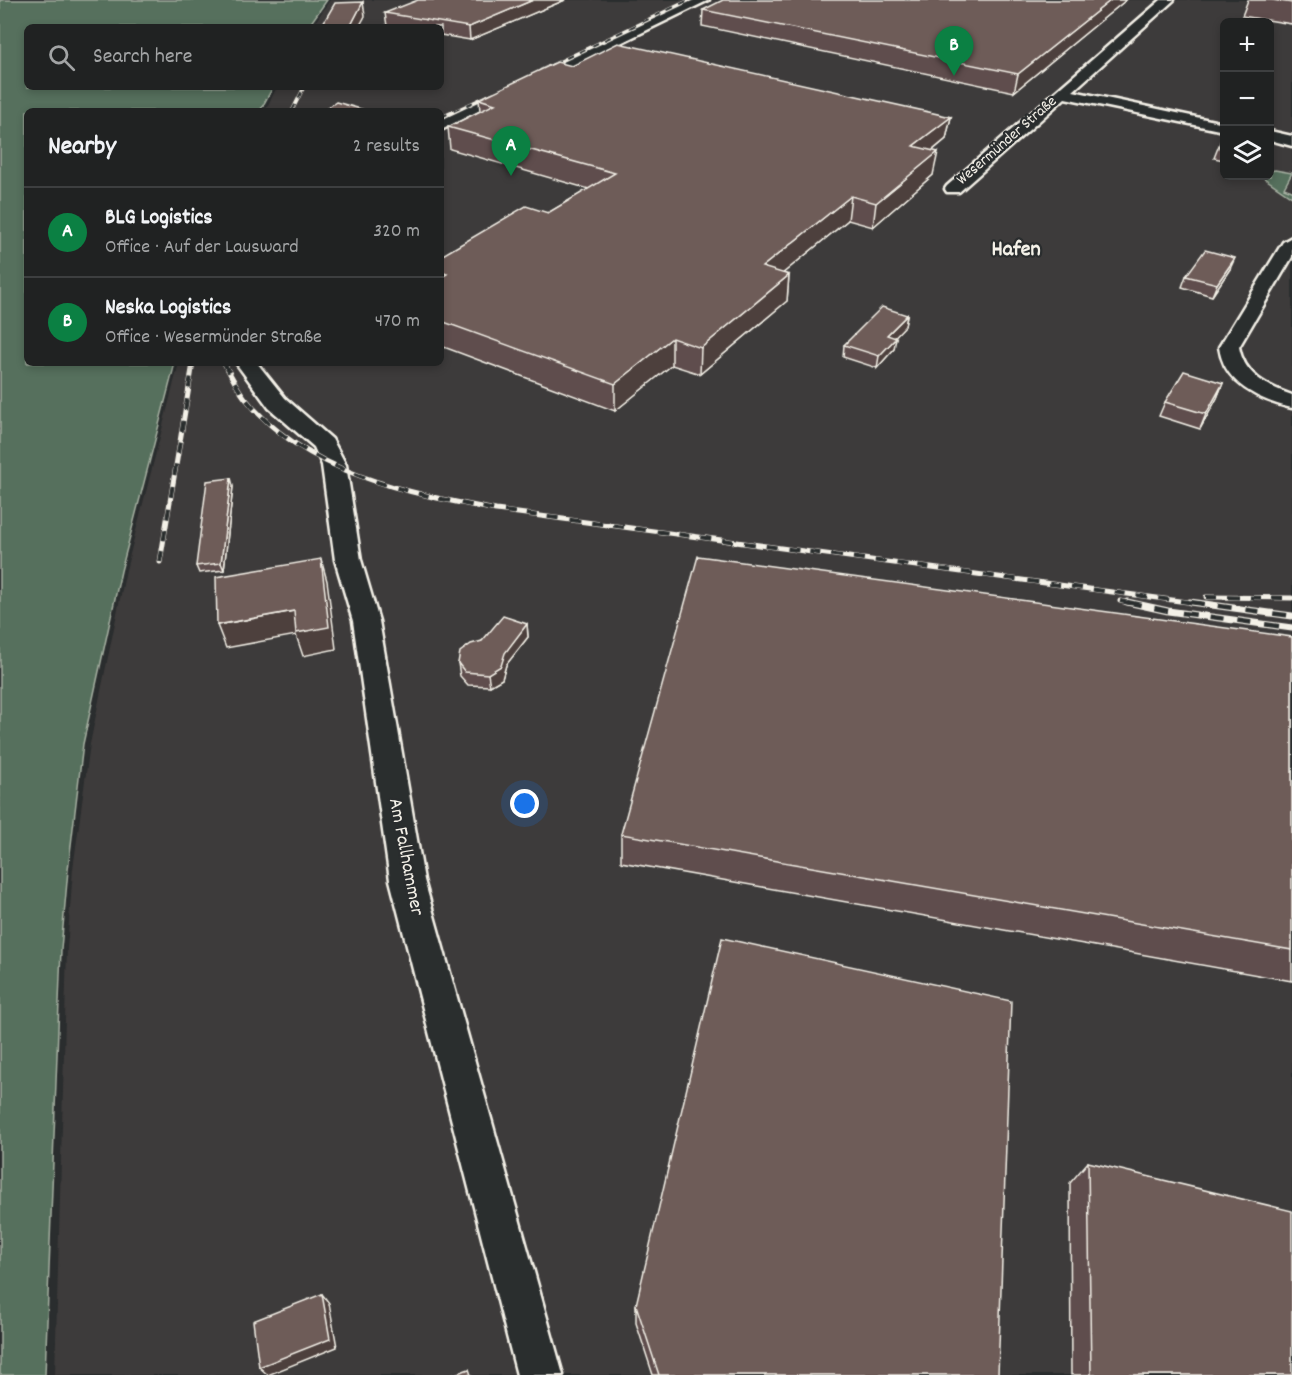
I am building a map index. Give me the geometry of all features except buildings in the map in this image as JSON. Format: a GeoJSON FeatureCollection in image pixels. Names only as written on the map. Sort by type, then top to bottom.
{"type":"FeatureCollection","features":[{"type":"Feature","properties":{"kind":"street"},"geometry":{"type":"LineString","coordinates":[[444,125],[703,0]]}},
{"type":"Feature","properties":{"kind":"street","name":"Wesermünder Straße"},"geometry":{"type":"LineString","coordinates":[[953,189],[1168,0]]}},
{"type":"Feature","properties":{"kind":"street","name":"Wesermünder Straße"},"geometry":{"type":"LineString","coordinates":[[1062,93],[1220,126]]}},
{"type":"Feature","properties":{"kind":"street"},"geometry":{"type":"LineString","coordinates":[[1274,137],[1292,141]]}},
{"type":"Feature","properties":{"kind":"street"},"geometry":{"type":"LineString","coordinates":[[1292,242],[1229,347],[1229,360],[1238,373],[1252,384],[1292,402]]}},
{"type":"Feature","properties":{"kind":"street","name":"Am Fallhammer"},"geometry":{"type":"LineString","coordinates":[[248,366],[277,403],[324,444],[334,465],[348,560],[368,632],[407,880],[540,1375]]}},
{"type":"Feature","properties":{"kind":"shaded area"},"geometry":{"type":"Polygon","coordinates":[[[330,0],[1292,0],[1292,1375],[55,1375],[67,949],[73,869],[90,744],[126,570],[178,366],[444,366],[444,108],[266,108],[276,90],[444,90],[444,24],[314,24],[330,0]]]}},
{"type":"Feature","properties":{"kind":"green space"},"geometry":{"type":"Polygon","coordinates":[[[0,0],[327,0],[310,24],[24,24],[24,90],[271,90],[262,108],[24,108],[24,366],[174,366],[121,571],[83,744],[61,949],[45,1375],[0,1375],[0,0]]]}},
{"type":"Feature","properties":{"kind":"green space"},"geometry":{"type":"Polygon","coordinates":[[[1274,170],[1292,173],[1284,188],[1292,191],[1292,197],[1267,180],[1274,180],[1274,170]]]}},
{"type":"Feature","properties":{"kind":"railway"},"geometry":{"type":"LineString","coordinates":[[541,70],[689,0]]}},
{"type":"Feature","properties":{"kind":"railway"},"geometry":{"type":"LineString","coordinates":[[294,108],[302,90]]}},
{"type":"Feature","properties":{"kind":"railway"},"geometry":{"type":"LineString","coordinates":[[444,116],[493,93]]}},
{"type":"Feature","properties":{"kind":"railway"},"geometry":{"type":"LineString","coordinates":[[160,562],[193,366]]}},
{"type":"Feature","properties":{"kind":"railway"},"geometry":{"type":"LineString","coordinates":[[226,366],[245,398],[269,424],[297,445],[327,462],[360,476],[428,496],[496,510],[1202,604]]}},
{"type":"Feature","properties":{"kind":"railway"},"geometry":{"type":"LineString","coordinates":[[1206,597],[1292,598]]}},
{"type":"Feature","properties":{"kind":"railway"},"geometry":{"type":"LineString","coordinates":[[1120,601],[1134,604]]}},
{"type":"Feature","properties":{"kind":"railway"},"geometry":{"type":"LineString","coordinates":[[1127,602],[1168,611],[1292,628]]}},
{"type":"Feature","properties":{"kind":"railway"},"geometry":{"type":"LineString","coordinates":[[1190,602],[1292,616]]}},
{"type":"Feature","properties":{"kind":"place","name":"Neska Logistics"},"geometry":{"type":"Point","coordinates":[954,76]}},
{"type":"Feature","properties":{"kind":"place","name":"BLG Logistics"},"geometry":{"type":"Point","coordinates":[511,176]}},
{"type":"Feature","properties":{"kind":"district","name":"Hafen"},"geometry":{"type":"Point","coordinates":[1016,250]}}]}
